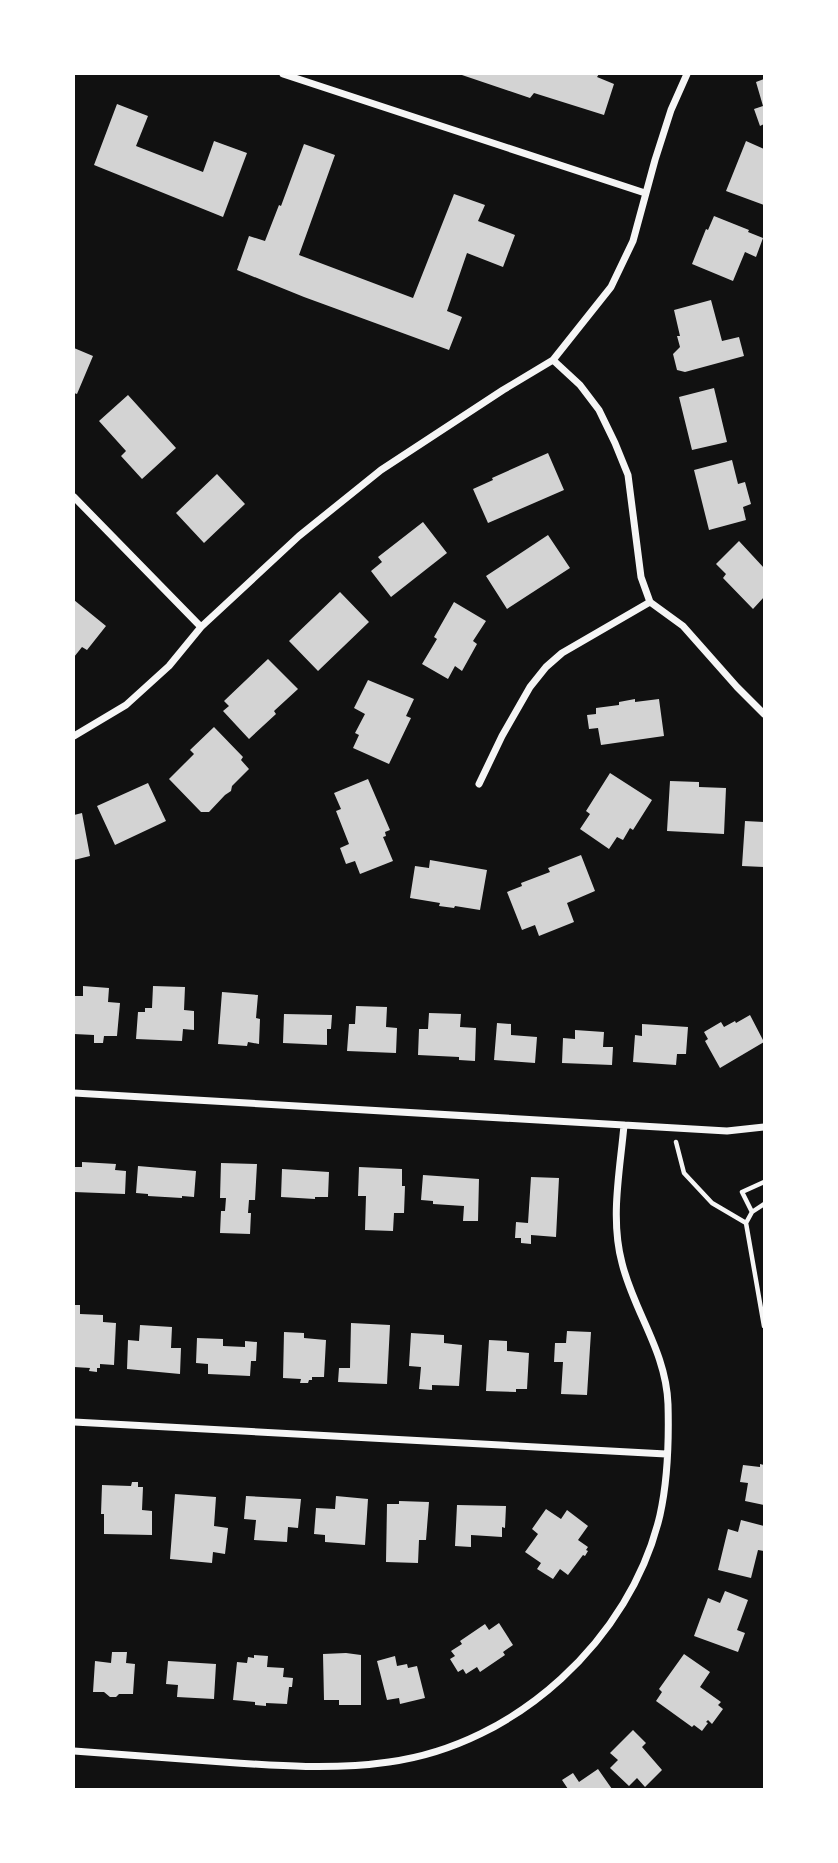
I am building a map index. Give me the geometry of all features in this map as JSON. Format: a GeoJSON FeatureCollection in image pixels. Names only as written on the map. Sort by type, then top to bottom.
{"type":"FeatureCollection","features":[{"type":"Feature","properties":{"kind":"street"},"geometry":{"type":"LineString","coordinates":[[283,74],[645,193]]}},
{"type":"Feature","properties":{"kind":"street"},"geometry":{"type":"LineString","coordinates":[[74,736],[126,705],[169,666],[201,627],[299,536],[381,470],[553,360],[611,288],[633,242],[671,110],[687,74]]}},
{"type":"Feature","properties":{"kind":"street"},"geometry":{"type":"LineString","coordinates":[[553,360],[580,385],[599,410],[628,475],[641,577],[650,601],[683,626],[765,714]]}},
{"type":"Feature","properties":{"kind":"street"},"geometry":{"type":"LineString","coordinates":[[74,497],[201,627]]}},
{"type":"Feature","properties":{"kind":"street"},"geometry":{"type":"LineString","coordinates":[[479,784],[530,687],[546,667],[562,653],[650,601]]}},
{"type":"Feature","properties":{"kind":"street"},"geometry":{"type":"LineString","coordinates":[[74,1093],[727,1131],[765,1127]]}},
{"type":"Feature","properties":{"kind":"street"},"geometry":{"type":"LineString","coordinates":[[74,1751],[279,1766],[344,1766],[390,1762],[417,1757],[480,1734],[517,1713],[553,1687],[582,1658],[606,1629],[629,1594],[647,1555],[659,1516],[667,1475],[668,1404],[665,1376],[655,1343],[622,1264],[615,1229],[624,1125]]}},
{"type":"Feature","properties":{"kind":"street"},"geometry":{"type":"LineString","coordinates":[[74,1422],[666,1454]]}},
{"type":"Feature","properties":{"kind":"path"},"geometry":{"type":"LineString","coordinates":[[672,1128],[684,1173],[712,1203],[746,1223]]}},
{"type":"Feature","properties":{"kind":"path"},"geometry":{"type":"LineString","coordinates":[[752,1212],[742,1192],[765,1182]]}},
{"type":"Feature","properties":{"kind":"path"},"geometry":{"type":"LineString","coordinates":[[765,1204],[752,1212],[746,1223],[765,1326]]}},
{"type":"Feature","properties":{"kind":"building"},"geometry":{"type":"Polygon","coordinates":[[[459,74],[599,74],[597,77],[614,84],[604,115],[534,93],[530,98],[459,74]]]}},
{"type":"Feature","properties":{"kind":"building"},"geometry":{"type":"Polygon","coordinates":[[[764,79],[764,124],[760,126],[754,109],[763,106],[756,82],[764,79]]]}},
{"type":"Feature","properties":{"kind":"building"},"geometry":{"type":"Polygon","coordinates":[[[117,104],[148,116],[136,146],[203,172],[214,141],[247,153],[223,217],[94,165],[117,104]]]}},
{"type":"Feature","properties":{"kind":"building"},"geometry":{"type":"Polygon","coordinates":[[[746,141],[764,149],[764,205],[726,191],[746,141]]]}},
{"type":"Feature","properties":{"kind":"building"},"geometry":{"type":"Polygon","coordinates":[[[304,144],[335,155],[299,255],[413,298],[454,194],[485,205],[478,221],[515,235],[503,267],[467,253],[447,311],[462,317],[449,350],[237,270],[249,236],[265,241],[304,144]]]}},
{"type":"Feature","properties":{"kind":"building"},"geometry":{"type":"Polygon","coordinates":[[[714,216],[763,238],[756,257],[745,252],[733,281],[692,264],[714,216]]]}},
{"type":"Feature","properties":{"kind":"building"},"geometry":{"type":"Polygon","coordinates":[[[711,300],[722,341],[739,337],[744,356],[685,372],[677,370],[673,354],[680,347],[677,336],[680,336],[674,310],[711,300]]]}},
{"type":"Feature","properties":{"kind":"building"},"geometry":{"type":"Polygon","coordinates":[[[74,348],[93,356],[77,394],[74,393],[74,348]]]}},
{"type":"Feature","properties":{"kind":"building"},"geometry":{"type":"Polygon","coordinates":[[[714,388],[727,442],[692,450],[679,397],[714,388]]]}},
{"type":"Feature","properties":{"kind":"building"},"geometry":{"type":"Polygon","coordinates":[[[128,395],[176,448],[142,479],[121,456],[126,451],[99,421],[128,395]]]}},
{"type":"Feature","properties":{"kind":"building"},"geometry":{"type":"Polygon","coordinates":[[[548,453],[564,490],[488,523],[473,489],[548,453]]]}},
{"type":"Feature","properties":{"kind":"building"},"geometry":{"type":"Polygon","coordinates":[[[732,460],[738,484],[745,482],[751,504],[743,507],[746,520],[709,530],[694,470],[732,460]]]}},
{"type":"Feature","properties":{"kind":"building"},"geometry":{"type":"Polygon","coordinates":[[[217,474],[245,504],[204,543],[176,513],[217,474]]]}},
{"type":"Feature","properties":{"kind":"building"},"geometry":{"type":"Polygon","coordinates":[[[423,522],[447,553],[391,597],[371,571],[382,562],[378,557],[423,522]]]}},
{"type":"Feature","properties":{"kind":"building"},"geometry":{"type":"Polygon","coordinates":[[[548,535],[570,568],[507,609],[486,576],[548,535]]]}},
{"type":"Feature","properties":{"kind":"building"},"geometry":{"type":"Polygon","coordinates":[[[739,541],[764,568],[764,597],[753,609],[723,578],[726,574],[716,564],[739,541]]]}},
{"type":"Feature","properties":{"kind":"building"},"geometry":{"type":"Polygon","coordinates":[[[340,592],[369,622],[318,671],[289,641],[340,592]]]}},
{"type":"Feature","properties":{"kind":"building"},"geometry":{"type":"Polygon","coordinates":[[[74,600],[106,626],[87,650],[82,647],[74,657],[74,600]]]}},
{"type":"Feature","properties":{"kind":"building"},"geometry":{"type":"Polygon","coordinates":[[[454,602],[486,621],[473,641],[477,644],[462,671],[455,666],[448,679],[422,664],[454,602]]]}},
{"type":"Feature","properties":{"kind":"building"},"geometry":{"type":"Polygon","coordinates":[[[268,659],[298,689],[249,739],[223,711],[229,706],[224,701],[268,659]]]}},
{"type":"Feature","properties":{"kind":"building"},"geometry":{"type":"Polygon","coordinates":[[[368,680],[414,699],[406,716],[411,718],[389,764],[353,748],[359,735],[355,733],[365,714],[354,708],[368,680]]]}},
{"type":"Feature","properties":{"kind":"building"},"geometry":{"type":"Polygon","coordinates":[[[635,699],[635,702],[659,699],[664,736],[601,745],[598,728],[589,729],[587,715],[596,714],[596,708],[619,705],[619,702],[635,699]]]}},
{"type":"Feature","properties":{"kind":"building"},"geometry":{"type":"Polygon","coordinates":[[[214,727],[243,757],[241,760],[249,769],[209,812],[201,812],[169,779],[194,754],[190,750],[214,727]]]}},
{"type":"Feature","properties":{"kind":"building"},"geometry":{"type":"Polygon","coordinates":[[[610,773],[652,800],[633,830],[630,828],[623,840],[617,837],[609,849],[580,829],[590,814],[586,811],[610,773]]]}},
{"type":"Feature","properties":{"kind":"building"},"geometry":{"type":"Polygon","coordinates":[[[368,779],[390,830],[385,832],[386,836],[383,837],[393,861],[360,874],[355,861],[346,864],[340,848],[349,844],[336,811],[341,809],[334,793],[368,779]]]}},
{"type":"Feature","properties":{"kind":"building"},"geometry":{"type":"Polygon","coordinates":[[[670,781],[699,782],[699,787],[726,788],[724,834],[667,831],[670,781]]]}},
{"type":"Feature","properties":{"kind":"building"},"geometry":{"type":"Polygon","coordinates":[[[148,783],[166,821],[115,845],[97,806],[148,783]]]}},
{"type":"Feature","properties":{"kind":"building"},"geometry":{"type":"Polygon","coordinates":[[[82,813],[90,856],[74,860],[74,815],[82,813]]]}},
{"type":"Feature","properties":{"kind":"building"},"geometry":{"type":"Polygon","coordinates":[[[745,821],[764,822],[764,867],[742,866],[745,821]]]}},
{"type":"Feature","properties":{"kind":"building"},"geometry":{"type":"Polygon","coordinates":[[[581,855],[595,891],[567,903],[574,922],[539,936],[535,925],[522,930],[507,892],[522,886],[521,883],[550,872],[548,868],[581,855]]]}},
{"type":"Feature","properties":{"kind":"building"},"geometry":{"type":"Polygon","coordinates":[[[430,860],[487,870],[480,910],[439,906],[440,903],[410,898],[415,866],[429,868],[430,860]]]}},
{"type":"Feature","properties":{"kind":"building"},"geometry":{"type":"Polygon","coordinates":[[[83,986],[109,988],[108,1002],[120,1003],[117,1036],[104,1036],[103,1043],[94,1043],[94,1035],[74,1034],[74,996],[83,996],[83,986]]]}},
{"type":"Feature","properties":{"kind":"building"},"geometry":{"type":"Polygon","coordinates":[[[153,986],[185,987],[184,1010],[194,1011],[194,1030],[183,1029],[182,1041],[136,1039],[138,1012],[152,1008],[153,986]]]}},
{"type":"Feature","properties":{"kind":"building"},"geometry":{"type":"Polygon","coordinates":[[[222,992],[258,995],[256,1018],[260,1019],[259,1044],[218,1044],[222,992]]]}},
{"type":"Feature","properties":{"kind":"building"},"geometry":{"type":"Polygon","coordinates":[[[356,1006],[387,1007],[386,1027],[397,1028],[396,1053],[347,1051],[349,1024],[355,1024],[356,1006]]]}},
{"type":"Feature","properties":{"kind":"building"},"geometry":{"type":"Polygon","coordinates":[[[429,1013],[461,1014],[460,1027],[476,1028],[475,1061],[459,1060],[459,1057],[418,1055],[419,1029],[428,1029],[429,1013]]]}},
{"type":"Feature","properties":{"kind":"building"},"geometry":{"type":"Polygon","coordinates":[[[284,1014],[332,1015],[331,1029],[327,1029],[327,1045],[283,1043],[284,1014]]]}},
{"type":"Feature","properties":{"kind":"building"},"geometry":{"type":"Polygon","coordinates":[[[750,1015],[764,1042],[720,1068],[705,1041],[708,1039],[704,1032],[721,1022],[724,1027],[750,1015]]]}},
{"type":"Feature","properties":{"kind":"building"},"geometry":{"type":"Polygon","coordinates":[[[497,1023],[511,1024],[511,1035],[537,1037],[535,1063],[494,1060],[497,1023]]]}},
{"type":"Feature","properties":{"kind":"building"},"geometry":{"type":"Polygon","coordinates":[[[642,1024],[688,1027],[686,1054],[677,1054],[676,1065],[633,1062],[635,1035],[642,1036],[642,1024]]]}},
{"type":"Feature","properties":{"kind":"building"},"geometry":{"type":"Polygon","coordinates":[[[575,1030],[604,1032],[603,1047],[613,1047],[612,1065],[562,1063],[563,1038],[575,1039],[575,1030]]]}},
{"type":"Feature","properties":{"kind":"building"},"geometry":{"type":"Polygon","coordinates":[[[82,1162],[116,1164],[115,1170],[126,1171],[125,1194],[74,1192],[74,1167],[82,1167],[82,1162]]]}},
{"type":"Feature","properties":{"kind":"building"},"geometry":{"type":"Polygon","coordinates":[[[221,1163],[257,1164],[255,1200],[249,1200],[250,1234],[220,1233],[221,1211],[225,1211],[226,1198],[220,1198],[221,1163]]]}},
{"type":"Feature","properties":{"kind":"building"},"geometry":{"type":"Polygon","coordinates":[[[138,1166],[196,1171],[194,1197],[148,1196],[136,1193],[138,1166]]]}},
{"type":"Feature","properties":{"kind":"building"},"geometry":{"type":"Polygon","coordinates":[[[359,1167],[402,1169],[402,1186],[405,1186],[404,1213],[394,1213],[393,1231],[365,1230],[366,1196],[358,1196],[359,1167]]]}},
{"type":"Feature","properties":{"kind":"building"},"geometry":{"type":"Polygon","coordinates":[[[282,1169],[329,1172],[328,1197],[281,1197],[282,1169]]]}},
{"type":"Feature","properties":{"kind":"building"},"geometry":{"type":"Polygon","coordinates":[[[423,1175],[479,1179],[478,1221],[463,1221],[464,1206],[433,1204],[433,1201],[421,1200],[423,1175]]]}},
{"type":"Feature","properties":{"kind":"building"},"geometry":{"type":"Polygon","coordinates":[[[531,1177],[559,1178],[556,1237],[531,1235],[531,1244],[521,1243],[521,1238],[515,1238],[516,1222],[528,1223],[531,1177]]]}},
{"type":"Feature","properties":{"kind":"building"},"geometry":{"type":"Polygon","coordinates":[[[74,1305],[80,1305],[80,1314],[103,1315],[103,1322],[116,1323],[114,1365],[100,1364],[97,1372],[89,1371],[90,1368],[74,1367],[74,1305]]]}},
{"type":"Feature","properties":{"kind":"building"},"geometry":{"type":"Polygon","coordinates":[[[351,1323],[390,1325],[387,1384],[338,1382],[339,1368],[350,1368],[351,1323]]]}},
{"type":"Feature","properties":{"kind":"building"},"geometry":{"type":"Polygon","coordinates":[[[140,1325],[172,1327],[171,1348],[181,1348],[180,1374],[127,1369],[128,1340],[139,1341],[140,1325]]]}},
{"type":"Feature","properties":{"kind":"building"},"geometry":{"type":"Polygon","coordinates":[[[567,1331],[591,1332],[587,1395],[561,1394],[563,1362],[554,1362],[555,1343],[566,1343],[567,1331]]]}},
{"type":"Feature","properties":{"kind":"building"},"geometry":{"type":"Polygon","coordinates":[[[284,1332],[304,1333],[304,1338],[326,1340],[324,1377],[312,1377],[308,1383],[300,1383],[301,1379],[283,1378],[284,1332]]]}},
{"type":"Feature","properties":{"kind":"building"},"geometry":{"type":"Polygon","coordinates":[[[411,1333],[444,1335],[444,1343],[462,1345],[459,1386],[432,1385],[432,1390],[419,1389],[421,1367],[409,1366],[411,1333]]]}},
{"type":"Feature","properties":{"kind":"building"},"geometry":{"type":"Polygon","coordinates":[[[197,1338],[223,1339],[223,1346],[245,1347],[245,1341],[257,1342],[256,1361],[251,1361],[250,1376],[208,1374],[208,1364],[196,1363],[197,1338]]]}},
{"type":"Feature","properties":{"kind":"building"},"geometry":{"type":"Polygon","coordinates":[[[489,1340],[507,1341],[507,1351],[529,1353],[527,1389],[516,1389],[516,1392],[486,1391],[489,1340]]]}},
{"type":"Feature","properties":{"kind":"building"},"geometry":{"type":"Polygon","coordinates":[[[760,1464],[764,1465],[764,1505],[745,1501],[748,1483],[740,1482],[743,1465],[760,1467],[760,1464]]]}},
{"type":"Feature","properties":{"kind":"building"},"geometry":{"type":"Polygon","coordinates":[[[132,1482],[138,1482],[138,1487],[143,1487],[142,1510],[152,1511],[152,1535],[104,1534],[104,1514],[101,1514],[102,1485],[131,1486],[132,1482]]]}},
{"type":"Feature","properties":{"kind":"building"},"geometry":{"type":"Polygon","coordinates":[[[175,1494],[216,1497],[214,1526],[228,1528],[225,1554],[213,1552],[212,1563],[170,1559],[175,1494]]]}},
{"type":"Feature","properties":{"kind":"building"},"geometry":{"type":"Polygon","coordinates":[[[246,1496],[301,1499],[298,1528],[288,1527],[287,1542],[254,1540],[256,1520],[244,1519],[246,1496]]]}},
{"type":"Feature","properties":{"kind":"building"},"geometry":{"type":"Polygon","coordinates":[[[336,1496],[368,1499],[365,1545],[325,1542],[325,1535],[314,1534],[316,1508],[335,1509],[336,1496]]]}},
{"type":"Feature","properties":{"kind":"building"},"geometry":{"type":"Polygon","coordinates":[[[399,1501],[429,1502],[426,1540],[419,1540],[418,1563],[386,1562],[387,1504],[399,1504],[399,1501]]]}},
{"type":"Feature","properties":{"kind":"building"},"geometry":{"type":"Polygon","coordinates":[[[457,1505],[506,1506],[502,1537],[471,1535],[471,1547],[455,1546],[457,1505]]]}},
{"type":"Feature","properties":{"kind":"building"},"geometry":{"type":"Polygon","coordinates":[[[546,1509],[561,1519],[567,1510],[588,1526],[578,1540],[588,1547],[585,1556],[583,1555],[568,1575],[560,1569],[553,1579],[537,1569],[541,1563],[525,1552],[538,1534],[532,1529],[546,1509]]]}},
{"type":"Feature","properties":{"kind":"building"},"geometry":{"type":"Polygon","coordinates":[[[741,1520],[764,1526],[764,1551],[758,1550],[751,1578],[718,1570],[728,1529],[738,1532],[741,1520]]]}},
{"type":"Feature","properties":{"kind":"building"},"geometry":{"type":"Polygon","coordinates":[[[725,1591],[748,1600],[737,1630],[745,1633],[738,1652],[694,1636],[708,1598],[720,1603],[725,1591]]]}},
{"type":"Feature","properties":{"kind":"building"},"geometry":{"type":"Polygon","coordinates":[[[499,1623],[513,1645],[503,1652],[505,1655],[480,1672],[477,1667],[466,1674],[463,1669],[458,1672],[450,1659],[455,1656],[451,1651],[462,1644],[460,1641],[485,1624],[489,1630],[499,1623]]]}},
{"type":"Feature","properties":{"kind":"building"},"geometry":{"type":"Polygon","coordinates":[[[112,1652],[127,1652],[126,1663],[135,1664],[133,1694],[110,1697],[104,1692],[93,1692],[95,1661],[111,1663],[112,1652]]]}},
{"type":"Feature","properties":{"kind":"building"},"geometry":{"type":"Polygon","coordinates":[[[323,1654],[361,1655],[361,1705],[339,1705],[339,1700],[324,1700],[323,1654]]]}},
{"type":"Feature","properties":{"kind":"building"},"geometry":{"type":"Polygon","coordinates":[[[684,1654],[710,1672],[700,1687],[721,1702],[718,1705],[723,1709],[712,1724],[708,1720],[706,1722],[708,1723],[702,1731],[694,1725],[692,1727],[656,1701],[662,1692],[659,1689],[684,1654]]]}},
{"type":"Feature","properties":{"kind":"building"},"geometry":{"type":"Polygon","coordinates":[[[254,1655],[268,1656],[267,1667],[284,1668],[283,1677],[293,1678],[287,1704],[266,1703],[266,1706],[233,1700],[237,1662],[247,1663],[248,1657],[254,1658],[254,1655]]]}},
{"type":"Feature","properties":{"kind":"building"},"geometry":{"type":"Polygon","coordinates":[[[395,1656],[397,1666],[417,1666],[425,1698],[400,1704],[399,1698],[387,1700],[377,1661],[395,1656]]]}},
{"type":"Feature","properties":{"kind":"building"},"geometry":{"type":"Polygon","coordinates":[[[168,1661],[216,1664],[214,1699],[177,1697],[178,1685],[166,1684],[168,1661]]]}},
{"type":"Feature","properties":{"kind":"building"},"geometry":{"type":"Polygon","coordinates":[[[633,1730],[646,1743],[642,1747],[662,1770],[645,1787],[637,1778],[629,1786],[610,1768],[618,1760],[610,1753],[633,1730]]]}},
{"type":"Feature","properties":{"kind":"building"},"geometry":{"type":"Polygon","coordinates":[[[598,1769],[612,1789],[568,1789],[562,1780],[573,1773],[579,1782],[598,1769]]]}}]}
